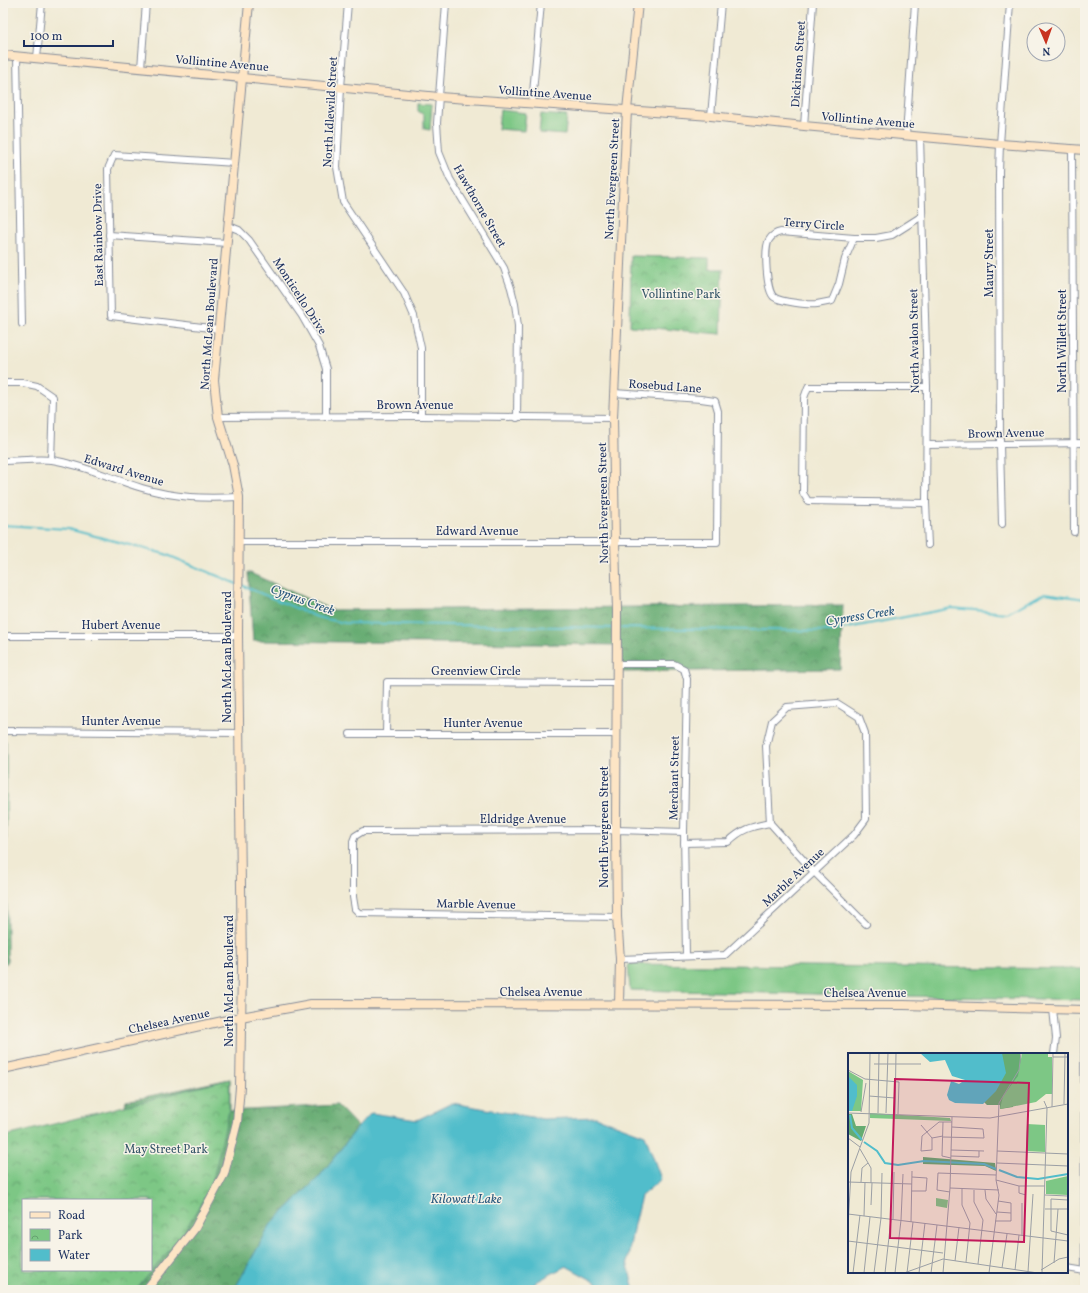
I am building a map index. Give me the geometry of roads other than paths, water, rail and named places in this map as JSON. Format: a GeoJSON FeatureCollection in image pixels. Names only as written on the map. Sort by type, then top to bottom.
{"type":"FeatureCollection","features":[{"type":"Feature","properties":{"kind":"main road","name":"North McLean Boulevard"},"geometry":{"type":"LineString","coordinates":[[146,1290],[195,1228],[224,1174],[237,1122],[240,1087],[242,970],[238,636],[239,497],[233,465],[218,417],[214,380],[249,3]]}},
{"type":"Feature","properties":{"kind":"main road","name":"North Evergreen Street"},"geometry":{"type":"LineString","coordinates":[[619,1004],[620,959],[617,917],[616,830],[617,611],[613,418],[627,110],[638,3]]}},
{"type":"Feature","properties":{"kind":"main road","name":"Vollintine Avenue"},"geometry":{"type":"LineString","coordinates":[[3,55],[439,97],[711,116],[1000,144],[1085,150]]}},
{"type":"Feature","properties":{"kind":"main road","name":"Chelsea Avenue"},"geometry":{"type":"LineString","coordinates":[[3,1068],[241,1017],[311,1004],[904,1005],[1085,1010]]}},
{"type":"Feature","properties":{"kind":"street"},"geometry":{"type":"LineString","coordinates":[[37,58],[42,3]]}},
{"type":"Feature","properties":{"kind":"street"},"geometry":{"type":"LineString","coordinates":[[141,68],[146,3]]}},
{"type":"Feature","properties":{"kind":"street","name":"North Idlewild Street"},"geometry":{"type":"LineString","coordinates":[[348,3],[341,87],[337,167],[343,202],[404,293],[414,316],[421,348],[421,416]]}},
{"type":"Feature","properties":{"kind":"street","name":"Hawthorne Street"},"geometry":{"type":"LineString","coordinates":[[446,3],[437,123],[438,143],[445,169],[452,184],[504,268],[511,288],[518,326],[517,418]]}},
{"type":"Feature","properties":{"kind":"street"},"geometry":{"type":"LineString","coordinates":[[532,104],[541,3]]}},
{"type":"Feature","properties":{"kind":"street"},"geometry":{"type":"LineString","coordinates":[[711,116],[721,3]]}},
{"type":"Feature","properties":{"kind":"street","name":"Dickinson Street"},"geometry":{"type":"LineString","coordinates":[[804,126],[813,3]]}},
{"type":"Feature","properties":{"kind":"street"},"geometry":{"type":"LineString","coordinates":[[906,135],[915,3]]}},
{"type":"Feature","properties":{"kind":"street","name":"Maury Street"},"geometry":{"type":"LineString","coordinates":[[1002,524],[1000,444],[1000,144],[1010,3]]}},
{"type":"Feature","properties":{"kind":"street"},"geometry":{"type":"LineString","coordinates":[[17,56],[22,324]]}},
{"type":"Feature","properties":{"kind":"street","name":"North Avalon Street"},"geometry":{"type":"LineString","coordinates":[[920,136],[928,545]]}},
{"type":"Feature","properties":{"kind":"street","name":"North Willett Street"},"geometry":{"type":"LineString","coordinates":[[1072,150],[1074,532]]}},
{"type":"Feature","properties":{"kind":"street","name":"East Rainbow Drive"},"geometry":{"type":"LineString","coordinates":[[219,329],[111,316],[108,236],[108,168],[114,155],[235,163]]}},
{"type":"Feature","properties":{"kind":"street","name":"Terry Circle"},"geometry":{"type":"LineString","coordinates":[[854,238],[845,259],[840,284],[832,301],[815,304],[780,300],[774,297],[771,293],[768,286],[767,248],[769,240],[774,234],[790,232],[854,238],[876,238],[892,235],[922,216]]}},
{"type":"Feature","properties":{"kind":"street","name":"Monticello Drive"},"geometry":{"type":"LineString","coordinates":[[229,226],[239,230],[249,240],[302,316],[319,346],[326,369],[326,417]]}},
{"type":"Feature","properties":{"kind":"street"},"geometry":{"type":"LineString","coordinates":[[108,236],[227,243]]}},
{"type":"Feature","properties":{"kind":"street"},"geometry":{"type":"LineString","coordinates":[[3,383],[23,383],[36,386],[53,397],[51,460]]}},
{"type":"Feature","properties":{"kind":"street"},"geometry":{"type":"LineString","coordinates":[[926,387],[808,387],[804,398],[803,493],[808,501],[926,503]]}},
{"type":"Feature","properties":{"kind":"street","name":"Rosebud Lane"},"geometry":{"type":"LineString","coordinates":[[614,393],[715,401],[718,411],[717,542]]}},
{"type":"Feature","properties":{"kind":"street","name":"Brown Avenue"},"geometry":{"type":"LineString","coordinates":[[218,417],[421,416],[613,418]]}},
{"type":"Feature","properties":{"kind":"street","name":"Brown Avenue"},"geometry":{"type":"LineString","coordinates":[[927,445],[1085,443]]}},
{"type":"Feature","properties":{"kind":"street","name":"Edward Avenue"},"geometry":{"type":"LineString","coordinates":[[3,461],[51,460],[97,471],[141,488],[170,495],[208,498],[239,497]]}},
{"type":"Feature","properties":{"kind":"street","name":"Edward Avenue"},"geometry":{"type":"LineString","coordinates":[[238,542],[717,542]]}},
{"type":"Feature","properties":{"kind":"street","name":"Hubert Avenue"},"geometry":{"type":"LineString","coordinates":[[3,636],[238,636]]}},
{"type":"Feature","properties":{"kind":"street","name":"Merchant Street"},"geometry":{"type":"LineString","coordinates":[[617,664],[674,664],[684,669],[687,679],[684,832],[686,956]]}},
{"type":"Feature","properties":{"kind":"street","name":"Greenview Circle"},"geometry":{"type":"LineString","coordinates":[[386,734],[387,682],[616,683]]}},
{"type":"Feature","properties":{"kind":"street","name":"Marble Avenue"},"geometry":{"type":"LineString","coordinates":[[620,959],[725,955],[854,835],[866,819],[865,733],[858,717],[837,703],[787,707],[772,721],[766,746],[770,823]]}},
{"type":"Feature","properties":{"kind":"street","name":"Hunter Avenue"},"geometry":{"type":"LineString","coordinates":[[3,731],[239,733]]}},
{"type":"Feature","properties":{"kind":"street","name":"Hunter Avenue"},"geometry":{"type":"LineString","coordinates":[[350,734],[616,734]]}},
{"type":"Feature","properties":{"kind":"street"},"geometry":{"type":"LineString","coordinates":[[684,843],[728,842],[748,828],[770,823],[814,872],[866,924]]}},
{"type":"Feature","properties":{"kind":"street","name":"Eldridge Avenue"},"geometry":{"type":"LineString","coordinates":[[359,913],[355,909],[353,897],[353,841],[355,836],[363,831],[616,830],[684,832]]}},
{"type":"Feature","properties":{"kind":"street","name":"Marble Avenue"},"geometry":{"type":"LineString","coordinates":[[359,913],[617,917]]}},
{"type":"Feature","properties":{"kind":"street"},"geometry":{"type":"LineString","coordinates":[[1053,1009],[1056,1038],[1054,1053]]}},
{"type":"Feature","properties":{"kind":"street"},"geometry":{"type":"LineString","coordinates":[[1085,1010],[1085,1290]]}},
{"type":"Feature","properties":{"kind":"street"},"geometry":{"type":"LineString","coordinates":[[1068,1268],[1085,1271]]}},
{"type":"Feature","properties":{"kind":"water","name":"Kilowatt Lake"},"geometry":{"type":"Polygon","coordinates":[[[452,1103],[543,1119],[596,1117],[645,1135],[661,1179],[641,1196],[634,1224],[627,1262],[634,1290],[608,1290],[566,1266],[536,1282],[531,1290],[234,1290],[271,1224],[319,1177],[358,1127],[371,1113],[417,1120],[452,1103]]]}},
{"type":"Feature","properties":{"kind":"waterway","name":"Cyprus Creek"},"geometry":{"type":"LineString","coordinates":[[3,525],[68,529],[165,554],[237,584]]}},
{"type":"Feature","properties":{"kind":"waterway","name":"Cyprus Creek"},"geometry":{"type":"LineString","coordinates":[[241,585],[317,617],[345,623],[615,628]]}},
{"type":"Feature","properties":{"kind":"waterway","name":"Cypress Creek"},"geometry":{"type":"LineString","coordinates":[[620,628],[832,631],[952,608],[1007,613],[1045,593],[1085,599]]}},
{"type":"Feature","properties":{"kind":"park label","name":"Vollintine Park"},"geometry":{"type":"Point","coordinates":[681,294]}},
{"type":"Feature","properties":{"kind":"park label","name":"May Street Park"},"geometry":{"type":"Point","coordinates":[166,1149]}}]}
